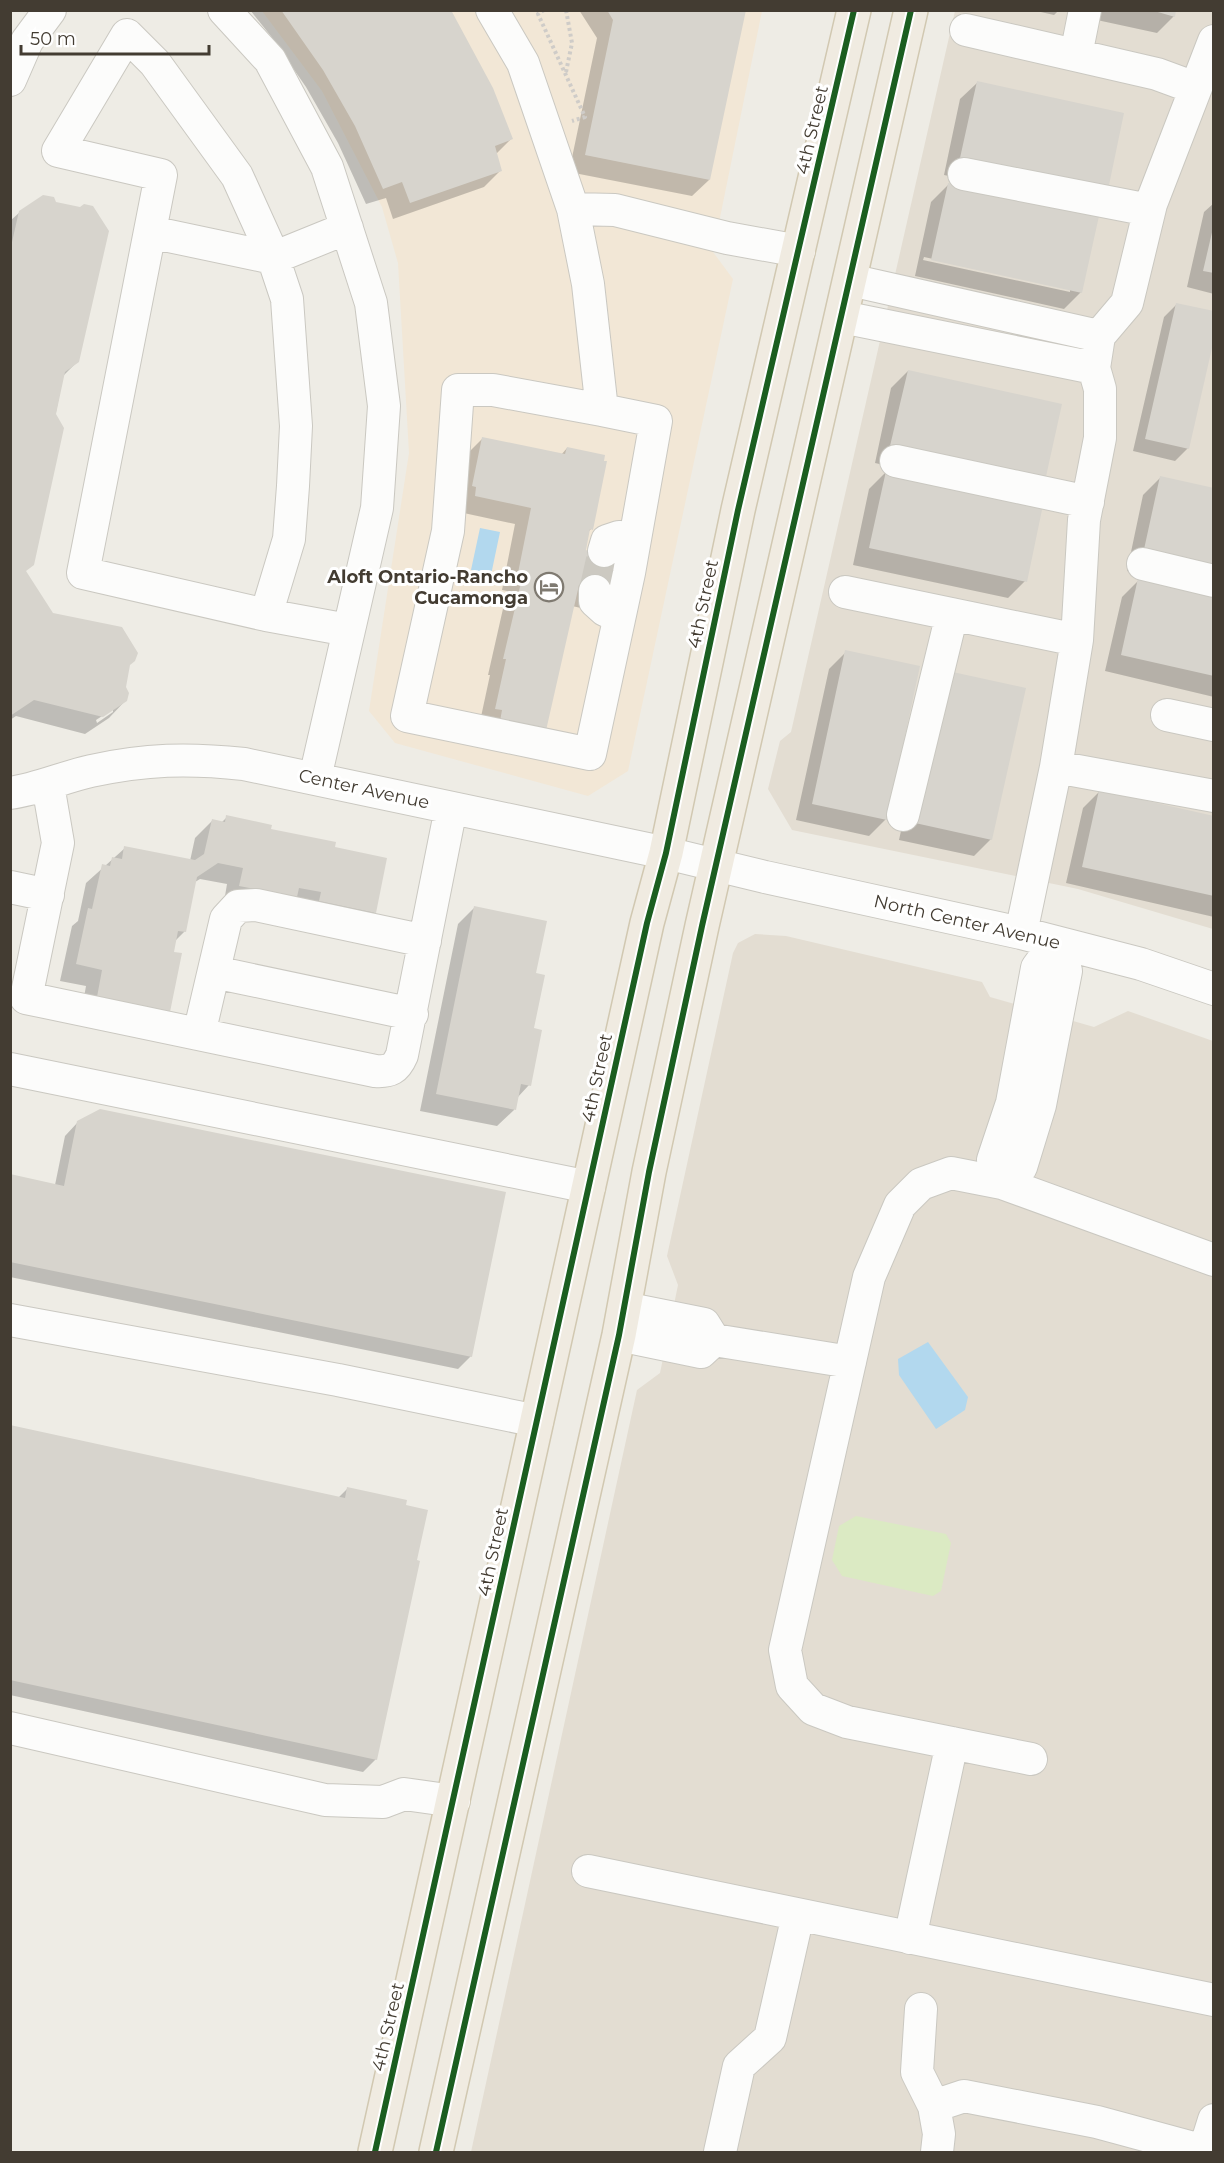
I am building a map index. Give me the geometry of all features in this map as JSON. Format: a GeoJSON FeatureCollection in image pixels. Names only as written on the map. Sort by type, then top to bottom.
{"type":"FeatureCollection","features":[{"type":"Feature","properties":{"kind":"main road","name":"4th Street"},"geometry":{"type":"LineString","coordinates":[[375,2152],[647,923],[666,853],[738,510],[854,10]]}},
{"type":"Feature","properties":{"kind":"main road"},"geometry":{"type":"LineString","coordinates":[[436,2152],[621,1322],[649,1172],[717,865],[911,10]]}},
{"type":"Feature","properties":{"kind":"street"},"geometry":{"type":"LineString","coordinates":[[10,80],[20,35],[50,10]]}},
{"type":"Feature","properties":{"kind":"street"},"geometry":{"type":"LineString","coordinates":[[224,10],[270,60],[327,167],[371,303],[384,406],[377,508],[315,778]]}},
{"type":"Feature","properties":{"kind":"street"},"geometry":{"type":"LineString","coordinates":[[492,10],[523,63],[573,209],[588,284],[602,410]]}},
{"type":"Feature","properties":{"kind":"street"},"geometry":{"type":"LineString","coordinates":[[1076,55],[1085,10]]}},
{"type":"Feature","properties":{"kind":"street"},"geometry":{"type":"LineString","coordinates":[[966,30],[1157,74],[1195,88]]}},
{"type":"Feature","properties":{"kind":"street"},"geometry":{"type":"LineString","coordinates":[[266,615],[289,539],[296,426],[287,299],[273,258],[237,176],[155,63],[127,35],[58,151],[161,175],[83,573],[266,615],[348,630]]}},
{"type":"Feature","properties":{"kind":"street"},"geometry":{"type":"LineString","coordinates":[[1021,933],[1056,767],[1077,640],[1084,520],[1100,438],[1100,389],[1094,368],[1099,336],[1127,303],[1149,210],[1214,41]]}},
{"type":"Feature","properties":{"kind":"street"},"geometry":{"type":"LineString","coordinates":[[964,174],[1149,210]]}},
{"type":"Feature","properties":{"kind":"street"},"geometry":{"type":"LineString","coordinates":[[573,209],[615,210],[727,238],[799,251]]}},
{"type":"Feature","properties":{"kind":"street"},"geometry":{"type":"LineString","coordinates":[[150,232],[273,258],[347,228]]}},
{"type":"Feature","properties":{"kind":"street"},"geometry":{"type":"LineString","coordinates":[[850,280],[1099,336]]}},
{"type":"Feature","properties":{"kind":"street"},"geometry":{"type":"LineString","coordinates":[[842,317],[1094,368]]}},
{"type":"Feature","properties":{"kind":"street"},"geometry":{"type":"LineString","coordinates":[[458,390],[493,390],[656,421],[635,538],[590,754],[407,716],[448,531],[458,390]]}},
{"type":"Feature","properties":{"kind":"street"},"geometry":{"type":"LineString","coordinates":[[896,461],[1088,502]]}},
{"type":"Feature","properties":{"kind":"street"},"geometry":{"type":"LineString","coordinates":[[604,551],[607,541],[619,537],[635,538]]}},
{"type":"Feature","properties":{"kind":"street"},"geometry":{"type":"LineString","coordinates":[[1143,564],[1214,581]]}},
{"type":"Feature","properties":{"kind":"street"},"geometry":{"type":"LineString","coordinates":[[596,591],[595,601],[605,610],[619,617]]}},
{"type":"Feature","properties":{"kind":"street"},"geometry":{"type":"LineString","coordinates":[[845,592],[1077,640]]}},
{"type":"Feature","properties":{"kind":"street"},"geometry":{"type":"LineString","coordinates":[[903,815],[951,614]]}},
{"type":"Feature","properties":{"kind":"street"},"geometry":{"type":"LineString","coordinates":[[1167,716],[1214,725]]}},
{"type":"Feature","properties":{"kind":"street","name":"Center Avenue"},"geometry":{"type":"LineString","coordinates":[[10,793],[48,785],[88,772],[164,760],[204,760],[244,764],[717,865]]}},
{"type":"Feature","properties":{"kind":"street"},"geometry":{"type":"LineString","coordinates":[[1056,767],[1214,796]]}},
{"type":"Feature","properties":{"kind":"street"},"geometry":{"type":"LineString","coordinates":[[48,785],[58,843],[26,998],[388,1072],[398,1065],[412,1014],[451,808]]}},
{"type":"Feature","properties":{"kind":"street","name":"North Center Avenue"},"geometry":{"type":"LineString","coordinates":[[717,865],[1021,933],[1141,964],[1214,988]]}},
{"type":"Feature","properties":{"kind":"street"},"geometry":{"type":"LineString","coordinates":[[10,887],[48,895]]}},
{"type":"Feature","properties":{"kind":"street"},"geometry":{"type":"LineString","coordinates":[[199,1034],[226,919],[238,906],[256,905],[425,941]]}},
{"type":"Feature","properties":{"kind":"street"},"geometry":{"type":"LineString","coordinates":[[1002,1183],[1021,1167],[1029,1089],[1066,971],[1056,942]]}},
{"type":"Feature","properties":{"kind":"street"},"geometry":{"type":"LineString","coordinates":[[214,972],[412,1014]]}},
{"type":"Feature","properties":{"kind":"street"},"geometry":{"type":"LineString","coordinates":[[10,1068],[589,1187]]}},
{"type":"Feature","properties":{"kind":"street"},"geometry":{"type":"LineString","coordinates":[[1031,1758],[847,1722],[813,1709],[792,1686],[785,1650],[869,1277],[900,1205],[921,1184],[951,1173],[1002,1183],[1214,1260]]}},
{"type":"Feature","properties":{"kind":"street"},"geometry":{"type":"LineString","coordinates":[[10,1320],[338,1380],[537,1421]]}},
{"type":"Feature","properties":{"kind":"street"},"geometry":{"type":"LineString","coordinates":[[621,1322],[701,1352],[714,1340],[850,1362]]}},
{"type":"Feature","properties":{"kind":"street"},"geometry":{"type":"LineString","coordinates":[[10,1728],[325,1800],[383,1802],[404,1794],[454,1801]]}},
{"type":"Feature","properties":{"kind":"street"},"geometry":{"type":"LineString","coordinates":[[910,1938],[952,1743]]}},
{"type":"Feature","properties":{"kind":"street"},"geometry":{"type":"LineString","coordinates":[[588,1871],[1214,2000]]}},
{"type":"Feature","properties":{"kind":"street"},"geometry":{"type":"LineString","coordinates":[[720,2152],[740,2066],[770,2038],[798,1915]]}},
{"type":"Feature","properties":{"kind":"street"},"geometry":{"type":"LineString","coordinates":[[921,2008],[917,2072],[934,2106],[939,2134],[937,2152]]}},
{"type":"Feature","properties":{"kind":"street"},"geometry":{"type":"LineString","coordinates":[[934,2106],[964,2096],[1097,2122],[1204,2152],[1214,2120]]}},
{"type":"Feature","properties":{"kind":"path"},"geometry":{"type":"LineString","coordinates":[[544,10],[538,14],[585,117],[565,123]]}},
{"type":"Feature","properties":{"kind":"path"},"geometry":{"type":"LineString","coordinates":[[566,10],[572,43],[566,74]]}},
{"type":"Feature","properties":{"kind":"shaded area"},"geometry":{"type":"Polygon","coordinates":[[[262,11],[762,11],[713,252],[733,279],[628,771],[588,796],[395,743],[369,711],[409,453],[398,263],[382,207],[322,91],[262,11]]]}},
{"type":"Feature","properties":{"kind":"shaded area"},"geometry":{"type":"Polygon","coordinates":[[[955,11],[1213,11],[1213,929],[1078,889],[792,830],[768,789],[780,741],[791,732],[955,11]]]}},
{"type":"Feature","properties":{"kind":"shaded area"},"geometry":{"type":"Polygon","coordinates":[[[755,934],[786,936],[982,982],[990,997],[1094,1027],[1128,1011],[1213,1041],[1213,2152],[471,2152],[637,1390],[660,1373],[678,1285],[667,1256],[733,953],[738,943],[755,934]]]}},
{"type":"Feature","properties":{"kind":"green space"},"geometry":{"type":"Polygon","coordinates":[[[856,1516],[946,1534],[951,1543],[941,1591],[933,1596],[842,1576],[832,1560],[839,1526],[856,1516]]]}},
{"type":"Feature","properties":{"kind":"water"},"geometry":{"type":"Polygon","coordinates":[[[480,528],[500,532],[491,575],[471,570],[480,528]]]}},
{"type":"Feature","properties":{"kind":"water"},"geometry":{"type":"Polygon","coordinates":[[[928,1342],[968,1397],[965,1410],[936,1429],[899,1375],[898,1359],[928,1342]]]}},
{"type":"Feature","properties":{"kind":"building"},"geometry":{"type":"Polygon","coordinates":[[[281,10],[451,10],[493,88],[513,139],[495,146],[502,171],[410,203],[402,182],[383,189],[355,126],[323,70],[281,10]]]}},
{"type":"Feature","properties":{"kind":"building"},"geometry":{"type":"Polygon","coordinates":[[[607,10],[746,10],[710,180],[585,155],[613,20],[607,10]]]}},
{"type":"Feature","properties":{"kind":"building"},"geometry":{"type":"Polygon","coordinates":[[[1151,10],[1176,10],[1175,17],[1151,10]]]}},
{"type":"Feature","properties":{"kind":"building"},"geometry":{"type":"Polygon","coordinates":[[[977,81],[1124,113],[1108,190],[960,158],[977,81]]]}},
{"type":"Feature","properties":{"kind":"building"},"geometry":{"type":"Polygon","coordinates":[[[948,183],[1099,216],[1082,293],[931,260],[948,183]]]}},
{"type":"Feature","properties":{"kind":"building"},"geometry":{"type":"Polygon","coordinates":[[[43,195],[54,197],[56,202],[80,207],[84,204],[93,206],[109,231],[79,362],[65,372],[56,414],[64,428],[34,565],[26,571],[53,613],[122,627],[138,653],[135,661],[130,665],[126,687],[129,693],[127,701],[103,717],[34,700],[10,716],[10,251],[19,211],[43,195]]]}},
{"type":"Feature","properties":{"kind":"building"},"geometry":{"type":"Polygon","coordinates":[[[1214,228],[1214,273],[1203,271],[1214,228]]]}},
{"type":"Feature","properties":{"kind":"building"},"geometry":{"type":"Polygon","coordinates":[[[1176,303],[1214,311],[1214,339],[1189,449],[1145,439],[1176,303]]]}},
{"type":"Feature","properties":{"kind":"building"},"geometry":{"type":"Polygon","coordinates":[[[908,370],[1062,404],[1045,481],[890,446],[908,370]]]}},
{"type":"Feature","properties":{"kind":"building","name":"Aloft Ontario-Rancho Cucamonga"},"geometry":{"type":"Polygon","coordinates":[[[482,437],[565,454],[567,447],[605,455],[604,461],[607,461],[593,530],[590,529],[586,550],[588,551],[589,547],[621,555],[613,595],[579,585],[545,735],[500,721],[502,710],[495,709],[506,659],[503,659],[523,574],[518,573],[531,508],[475,496],[476,487],[472,486],[482,437]]]}},
{"type":"Feature","properties":{"kind":"building"},"geometry":{"type":"Polygon","coordinates":[[[886,471],[1043,505],[1027,582],[869,548],[886,471]]]}},
{"type":"Feature","properties":{"kind":"building"},"geometry":{"type":"Polygon","coordinates":[[[1160,476],[1214,488],[1214,569],[1143,554],[1160,476]]]}},
{"type":"Feature","properties":{"kind":"building"},"geometry":{"type":"Polygon","coordinates":[[[1138,578],[1214,596],[1214,676],[1121,655],[1138,578]]]}},
{"type":"Feature","properties":{"kind":"building"},"geometry":{"type":"Polygon","coordinates":[[[845,650],[920,666],[887,820],[812,804],[845,650]]]}},
{"type":"Feature","properties":{"kind":"building"},"geometry":{"type":"Polygon","coordinates":[[[948,671],[1026,688],[992,840],[915,823],[948,671]]]}},
{"type":"Feature","properties":{"kind":"building"},"geometry":{"type":"Polygon","coordinates":[[[1099,790],[1214,816],[1214,896],[1082,867],[1099,790]]]}},
{"type":"Feature","properties":{"kind":"building"},"geometry":{"type":"Polygon","coordinates":[[[226,815],[272,825],[271,829],[336,842],[335,847],[387,858],[376,913],[319,901],[321,892],[299,888],[297,897],[239,886],[243,868],[218,863],[197,877],[186,932],[178,931],[174,952],[182,953],[170,1012],[97,997],[102,970],[76,964],[88,908],[92,909],[102,864],[110,866],[112,857],[122,859],[124,846],[195,860],[204,854],[212,819],[225,822],[226,815]]]}},
{"type":"Feature","properties":{"kind":"building"},"geometry":{"type":"Polygon","coordinates":[[[474,906],[547,921],[536,973],[545,975],[534,1028],[542,1030],[531,1086],[521,1084],[516,1110],[436,1094],[474,906]]]}},
{"type":"Feature","properties":{"kind":"building"},"geometry":{"type":"Polygon","coordinates":[[[100,1109],[506,1192],[472,1357],[10,1262],[10,1174],[64,1186],[77,1121],[100,1109]]]}},
{"type":"Feature","properties":{"kind":"building"},"geometry":{"type":"Polygon","coordinates":[[[10,1425],[345,1498],[347,1487],[407,1500],[406,1505],[428,1510],[417,1560],[420,1561],[377,1760],[10,1680],[10,1425]]]}},
{"type":"Feature","properties":{"kind":"tunnel"},"geometry":{"type":"LineString","coordinates":[[595,591],[604,551]]}},
{"type":"Feature","properties":{"kind":"cycle path"},"geometry":{"type":"LineString","coordinates":[[375,2152],[647,923],[666,853],[738,510],[854,10]]}},
{"type":"Feature","properties":{"kind":"cycle path"},"geometry":{"type":"LineString","coordinates":[[436,2152],[619,1335],[649,1172],[702,926],[911,10]]}},
{"type":"Feature","properties":{"kind":"place","name":"Aloft Ontario-Rancho Cucamonga"},"geometry":{"type":"Point","coordinates":[549,587]}}]}
